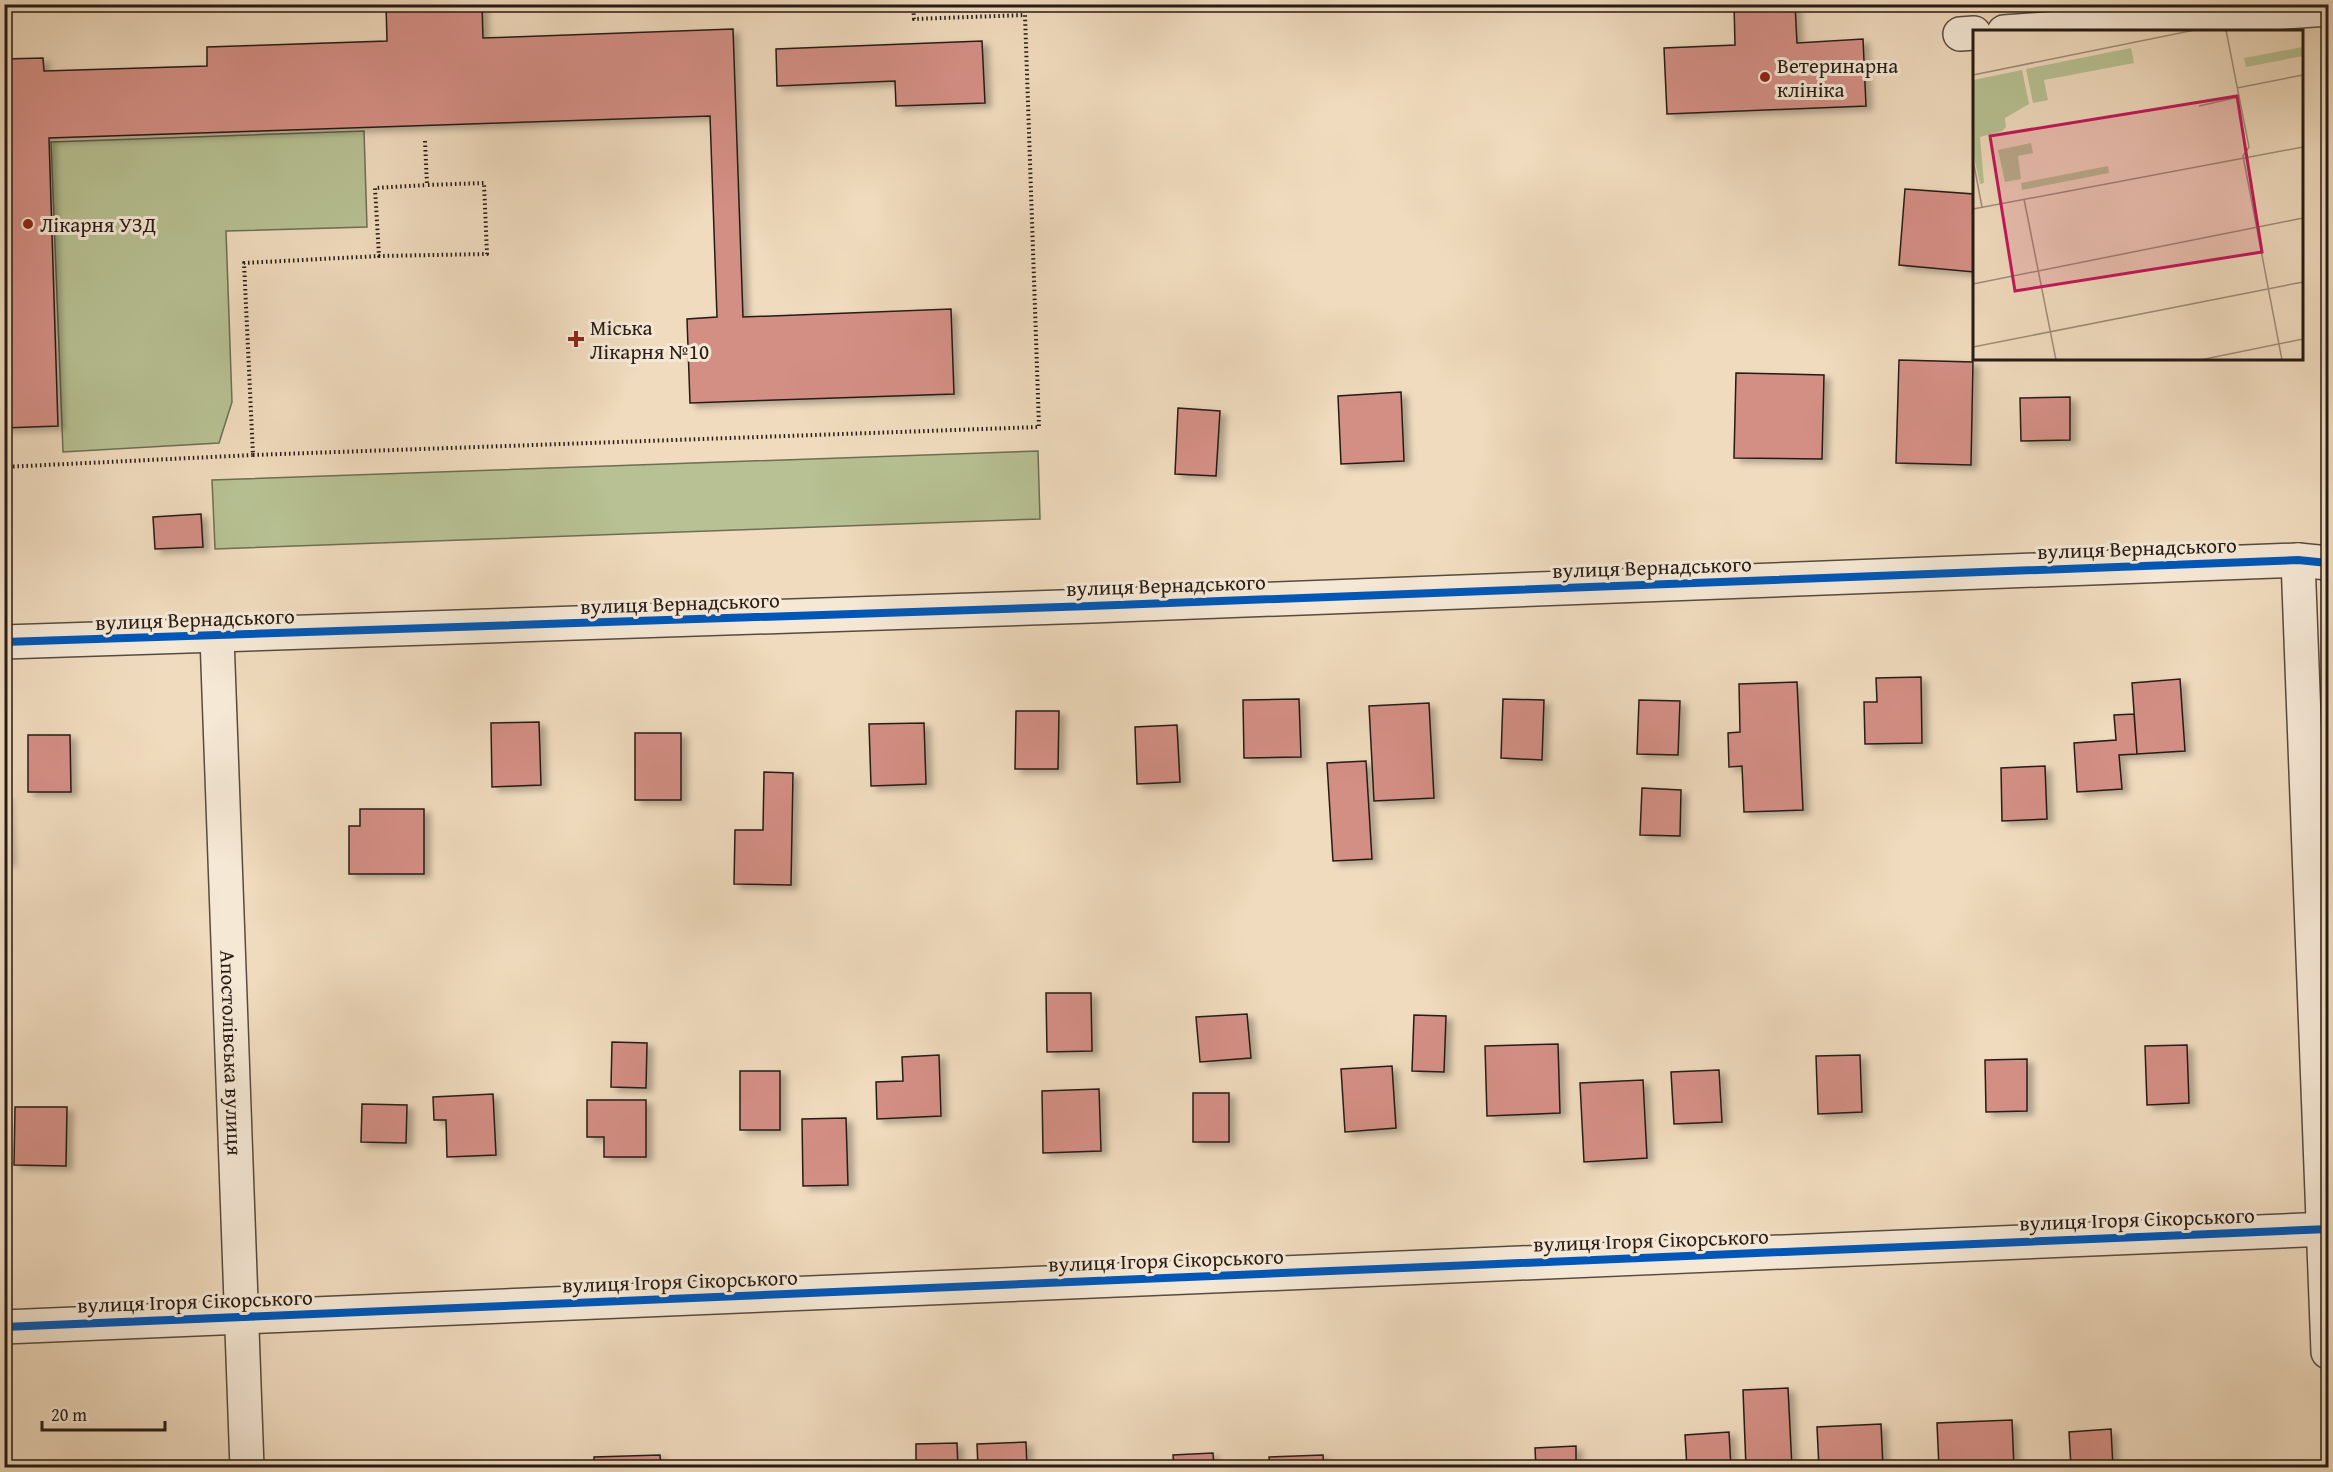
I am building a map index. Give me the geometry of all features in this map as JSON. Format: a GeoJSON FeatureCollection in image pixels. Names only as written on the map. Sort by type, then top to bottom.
{"type":"FeatureCollection","features":[{"type":"Feature","properties":{"kind":"street"},"geometry":{"type":"LineString","coordinates":[[2032,30],[2328,9]]}},
{"type":"Feature","properties":{"kind":"street"},"geometry":{"type":"LineString","coordinates":[[2328,544],[2313,562],[2328,1352]]}},
{"type":"Feature","properties":{"kind":"street","name":"вулиця Вернадського"},"geometry":{"type":"LineString","coordinates":[[4,642],[217,637],[2313,562]]}},
{"type":"Feature","properties":{"kind":"street","name":"Апостолівська вулиця"},"geometry":{"type":"LineString","coordinates":[[217,637],[247,1467]]}},
{"type":"Feature","properties":{"kind":"street","name":"вулиця Ігоря Сікорського"},"geometry":{"type":"LineString","coordinates":[[4,1328],[2326,1229]]}},
{"type":"Feature","properties":{"kind":"path"},"geometry":{"type":"LineString","coordinates":[[4,9],[50,4]]}},
{"type":"Feature","properties":{"kind":"path"},"geometry":{"type":"LineString","coordinates":[[4,467],[253,455],[1039,427],[1025,15],[914,19],[914,4]]}},
{"type":"Feature","properties":{"kind":"path"},"geometry":{"type":"LineString","coordinates":[[425,141],[427,186]]}},
{"type":"Feature","properties":{"kind":"path"},"geometry":{"type":"LineString","coordinates":[[253,455],[244,262],[487,254],[484,183],[375,188],[379,256]]}},
{"type":"Feature","properties":{"kind":"green space"},"geometry":{"type":"Polygon","coordinates":[[[364,131],[367,227],[226,231],[232,402],[219,443],[63,452],[51,142],[364,131]]]}},
{"type":"Feature","properties":{"kind":"green space"},"geometry":{"type":"Polygon","coordinates":[[[1038,451],[1040,519],[215,549],[212,480],[1038,451]]]}},
{"type":"Feature","properties":{"kind":"building","name":"Лікарня УЗД"},"geometry":{"type":"Polygon","coordinates":[[[386,4],[482,4],[483,38],[733,29],[743,317],[951,309],[954,394],[690,403],[687,319],[717,317],[710,116],[49,138],[58,426],[4,428],[4,59],[43,58],[44,71],[207,66],[207,47],[387,41],[386,4]]]}},
{"type":"Feature","properties":{"kind":"building","name":"Ветеринарна клініка"},"geometry":{"type":"Polygon","coordinates":[[[1734,4],[1795,4],[1797,43],[1863,39],[1866,106],[1667,114],[1664,48],[1735,45],[1734,4]]]}},
{"type":"Feature","properties":{"kind":"building"},"geometry":{"type":"Polygon","coordinates":[[[982,41],[985,103],[896,106],[895,81],[777,86],[776,49],[982,41]]]}},
{"type":"Feature","properties":{"kind":"building"},"geometry":{"type":"Polygon","coordinates":[[[1905,189],[1973,194],[1973,272],[1899,265],[1905,189]]]}},
{"type":"Feature","properties":{"kind":"building"},"geometry":{"type":"Polygon","coordinates":[[[1899,360],[1973,362],[1971,465],[1896,463],[1899,360]]]}},
{"type":"Feature","properties":{"kind":"building"},"geometry":{"type":"Polygon","coordinates":[[[1736,373],[1824,375],[1822,459],[1734,458],[1736,373]]]}},
{"type":"Feature","properties":{"kind":"building"},"geometry":{"type":"Polygon","coordinates":[[[1401,392],[1404,461],[1341,464],[1338,396],[1401,392]]]}},
{"type":"Feature","properties":{"kind":"building"},"geometry":{"type":"Polygon","coordinates":[[[2070,397],[2070,440],[2021,441],[2020,398],[2070,397]]]}},
{"type":"Feature","properties":{"kind":"building"},"geometry":{"type":"Polygon","coordinates":[[[1178,408],[1220,411],[1216,476],[1175,474],[1178,408]]]}},
{"type":"Feature","properties":{"kind":"building"},"geometry":{"type":"Polygon","coordinates":[[[201,514],[203,547],[155,549],[153,517],[201,514]]]}},
{"type":"Feature","properties":{"kind":"building"},"geometry":{"type":"Polygon","coordinates":[[[1921,677],[1922,743],[1865,744],[1864,702],[1877,702],[1876,678],[1921,677]]]}},
{"type":"Feature","properties":{"kind":"building"},"geometry":{"type":"Polygon","coordinates":[[[2180,679],[2185,751],[2137,754],[2132,683],[2180,679]]]}},
{"type":"Feature","properties":{"kind":"building"},"geometry":{"type":"Polygon","coordinates":[[[1797,682],[1803,810],[1744,812],[1742,766],[1729,767],[1728,733],[1740,732],[1739,684],[1797,682]]]}},
{"type":"Feature","properties":{"kind":"building"},"geometry":{"type":"Polygon","coordinates":[[[1299,699],[1301,757],[1244,758],[1243,700],[1299,699]]]}},
{"type":"Feature","properties":{"kind":"building"},"geometry":{"type":"Polygon","coordinates":[[[1503,699],[1544,700],[1542,760],[1501,758],[1503,699]]]}},
{"type":"Feature","properties":{"kind":"building"},"geometry":{"type":"Polygon","coordinates":[[[1639,700],[1680,701],[1678,755],[1637,754],[1639,700]]]}},
{"type":"Feature","properties":{"kind":"building"},"geometry":{"type":"Polygon","coordinates":[[[1429,703],[1434,798],[1374,801],[1369,706],[1429,703]]]}},
{"type":"Feature","properties":{"kind":"building"},"geometry":{"type":"Polygon","coordinates":[[[1016,711],[1059,711],[1058,769],[1015,769],[1016,711]]]}},
{"type":"Feature","properties":{"kind":"building"},"geometry":{"type":"Polygon","coordinates":[[[2134,714],[2137,754],[2119,755],[2122,789],[2077,792],[2074,743],[2116,740],[2114,715],[2134,714]]]}},
{"type":"Feature","properties":{"kind":"building"},"geometry":{"type":"Polygon","coordinates":[[[539,722],[541,785],[492,787],[491,723],[539,722]]]}},
{"type":"Feature","properties":{"kind":"building"},"geometry":{"type":"Polygon","coordinates":[[[924,723],[926,784],[871,786],[869,724],[924,723]]]}},
{"type":"Feature","properties":{"kind":"building"},"geometry":{"type":"Polygon","coordinates":[[[1177,725],[1180,782],[1137,784],[1135,727],[1177,725]]]}},
{"type":"Feature","properties":{"kind":"building"},"geometry":{"type":"Polygon","coordinates":[[[635,733],[681,733],[681,800],[635,800],[635,733]]]}},
{"type":"Feature","properties":{"kind":"building"},"geometry":{"type":"Polygon","coordinates":[[[28,735],[70,735],[71,792],[28,792],[28,735]]]}},
{"type":"Feature","properties":{"kind":"building"},"geometry":{"type":"Polygon","coordinates":[[[1366,761],[1372,859],[1333,861],[1327,763],[1366,761]]]}},
{"type":"Feature","properties":{"kind":"building"},"geometry":{"type":"Polygon","coordinates":[[[2045,766],[2047,819],[2002,821],[2001,768],[2045,766]]]}},
{"type":"Feature","properties":{"kind":"building"},"geometry":{"type":"Polygon","coordinates":[[[764,772],[793,773],[791,885],[734,884],[735,830],[763,830],[764,772]]]}},
{"type":"Feature","properties":{"kind":"building"},"geometry":{"type":"Polygon","coordinates":[[[1642,788],[1681,790],[1680,836],[1640,835],[1642,788]]]}},
{"type":"Feature","properties":{"kind":"building"},"geometry":{"type":"Polygon","coordinates":[[[4,796],[6,796],[9,862],[4,862],[4,796]]]}},
{"type":"Feature","properties":{"kind":"building"},"geometry":{"type":"Polygon","coordinates":[[[360,809],[424,809],[424,874],[349,874],[349,826],[360,826],[360,809]]]}},
{"type":"Feature","properties":{"kind":"building"},"geometry":{"type":"Polygon","coordinates":[[[1046,993],[1091,993],[1092,1051],[1047,1052],[1046,993]]]}},
{"type":"Feature","properties":{"kind":"building"},"geometry":{"type":"Polygon","coordinates":[[[1247,1014],[1251,1058],[1200,1062],[1196,1017],[1247,1014]]]}},
{"type":"Feature","properties":{"kind":"building"},"geometry":{"type":"Polygon","coordinates":[[[1414,1015],[1446,1016],[1444,1072],[1412,1071],[1414,1015]]]}},
{"type":"Feature","properties":{"kind":"building"},"geometry":{"type":"Polygon","coordinates":[[[612,1042],[647,1043],[646,1088],[611,1087],[612,1042]]]}},
{"type":"Feature","properties":{"kind":"building"},"geometry":{"type":"Polygon","coordinates":[[[1558,1044],[1560,1113],[1487,1116],[1485,1046],[1558,1044]]]}},
{"type":"Feature","properties":{"kind":"building"},"geometry":{"type":"Polygon","coordinates":[[[2187,1045],[2189,1103],[2147,1105],[2145,1046],[2187,1045]]]}},
{"type":"Feature","properties":{"kind":"building"},"geometry":{"type":"Polygon","coordinates":[[[939,1055],[941,1116],[877,1119],[876,1082],[903,1081],[902,1057],[939,1055]]]}},
{"type":"Feature","properties":{"kind":"building"},"geometry":{"type":"Polygon","coordinates":[[[1860,1055],[1862,1112],[1818,1114],[1816,1056],[1860,1055]]]}},
{"type":"Feature","properties":{"kind":"building"},"geometry":{"type":"Polygon","coordinates":[[[2027,1059],[2027,1111],[1986,1112],[1985,1060],[2027,1059]]]}},
{"type":"Feature","properties":{"kind":"building"},"geometry":{"type":"Polygon","coordinates":[[[1392,1066],[1396,1128],[1345,1132],[1341,1069],[1392,1066]]]}},
{"type":"Feature","properties":{"kind":"building"},"geometry":{"type":"Polygon","coordinates":[[[1719,1070],[1722,1122],[1674,1124],[1671,1072],[1719,1070]]]}},
{"type":"Feature","properties":{"kind":"building"},"geometry":{"type":"Polygon","coordinates":[[[740,1071],[780,1071],[780,1130],[740,1130],[740,1071]]]}},
{"type":"Feature","properties":{"kind":"building"},"geometry":{"type":"Polygon","coordinates":[[[1643,1080],[1647,1158],[1584,1162],[1580,1083],[1643,1080]]]}},
{"type":"Feature","properties":{"kind":"building"},"geometry":{"type":"Polygon","coordinates":[[[1099,1089],[1101,1151],[1043,1153],[1042,1091],[1099,1089]]]}},
{"type":"Feature","properties":{"kind":"building"},"geometry":{"type":"Polygon","coordinates":[[[1193,1093],[1229,1093],[1229,1142],[1193,1142],[1193,1093]]]}},
{"type":"Feature","properties":{"kind":"building"},"geometry":{"type":"Polygon","coordinates":[[[493,1094],[496,1155],[447,1157],[446,1120],[434,1120],[433,1097],[493,1094]]]}},
{"type":"Feature","properties":{"kind":"building"},"geometry":{"type":"Polygon","coordinates":[[[587,1100],[646,1100],[646,1157],[604,1157],[604,1137],[587,1137],[587,1100]]]}},
{"type":"Feature","properties":{"kind":"building"},"geometry":{"type":"Polygon","coordinates":[[[362,1104],[407,1105],[406,1143],[361,1142],[362,1104]]]}},
{"type":"Feature","properties":{"kind":"building"},"geometry":{"type":"Polygon","coordinates":[[[15,1107],[67,1107],[66,1166],[14,1165],[15,1107]]]}},
{"type":"Feature","properties":{"kind":"building"},"geometry":{"type":"Polygon","coordinates":[[[846,1118],[848,1185],[803,1186],[802,1119],[846,1118]]]}},
{"type":"Feature","properties":{"kind":"building"},"geometry":{"type":"Polygon","coordinates":[[[1788,1388],[1792,1468],[1746,1468],[1743,1390],[1788,1388]]]}},
{"type":"Feature","properties":{"kind":"building"},"geometry":{"type":"Polygon","coordinates":[[[2012,1420],[2014,1468],[1939,1468],[1937,1423],[2012,1420]]]}},
{"type":"Feature","properties":{"kind":"building"},"geometry":{"type":"Polygon","coordinates":[[[1881,1424],[1883,1468],[1819,1468],[1817,1427],[1881,1424]]]}},
{"type":"Feature","properties":{"kind":"building"},"geometry":{"type":"Polygon","coordinates":[[[2111,1429],[2113,1468],[2071,1468],[2069,1432],[2111,1429]]]}},
{"type":"Feature","properties":{"kind":"building"},"geometry":{"type":"Polygon","coordinates":[[[1729,1432],[1731,1468],[1687,1468],[1685,1435],[1729,1432]]]}},
{"type":"Feature","properties":{"kind":"building"},"geometry":{"type":"Polygon","coordinates":[[[1026,1442],[1027,1468],[978,1468],[977,1444],[1026,1442]]]}},
{"type":"Feature","properties":{"kind":"building"},"geometry":{"type":"Polygon","coordinates":[[[957,1443],[958,1468],[916,1468],[916,1444],[957,1443]]]}},
{"type":"Feature","properties":{"kind":"building"},"geometry":{"type":"Polygon","coordinates":[[[1576,1446],[1576,1468],[1536,1468],[1535,1448],[1576,1446]]]}},
{"type":"Feature","properties":{"kind":"building"},"geometry":{"type":"Polygon","coordinates":[[[1213,1453],[1214,1468],[1174,1468],[1173,1455],[1213,1453]]]}},
{"type":"Feature","properties":{"kind":"building"},"geometry":{"type":"Polygon","coordinates":[[[660,1455],[661,1468],[594,1468],[594,1457],[660,1455]]]}},
{"type":"Feature","properties":{"kind":"building"},"geometry":{"type":"Polygon","coordinates":[[[1323,1455],[1324,1468],[1270,1468],[1269,1457],[1323,1455]]]}},
{"type":"Feature","properties":{"kind":"building"},"geometry":{"type":"Polygon","coordinates":[[[764,1461],[764,1468],[710,1468],[710,1463],[764,1461]]]}},
{"type":"Feature","properties":{"kind":"cycle path"},"geometry":{"type":"LineString","coordinates":[[4,642],[1091,606],[2298,560],[2328,563]]}},
{"type":"Feature","properties":{"kind":"cycle path"},"geometry":{"type":"LineString","coordinates":[[4,1327],[2328,1229]]}},
{"type":"Feature","properties":{"kind":"place","name":"Ветеринарна клініка"},"geometry":{"type":"Point","coordinates":[1765,77]}},
{"type":"Feature","properties":{"kind":"place","name":"Лікарня УЗД"},"geometry":{"type":"Point","coordinates":[28,224]}},
{"type":"Feature","properties":{"kind":"place","name":"Міська Лікарня №10"},"geometry":{"type":"Point","coordinates":[576,339]}}]}
